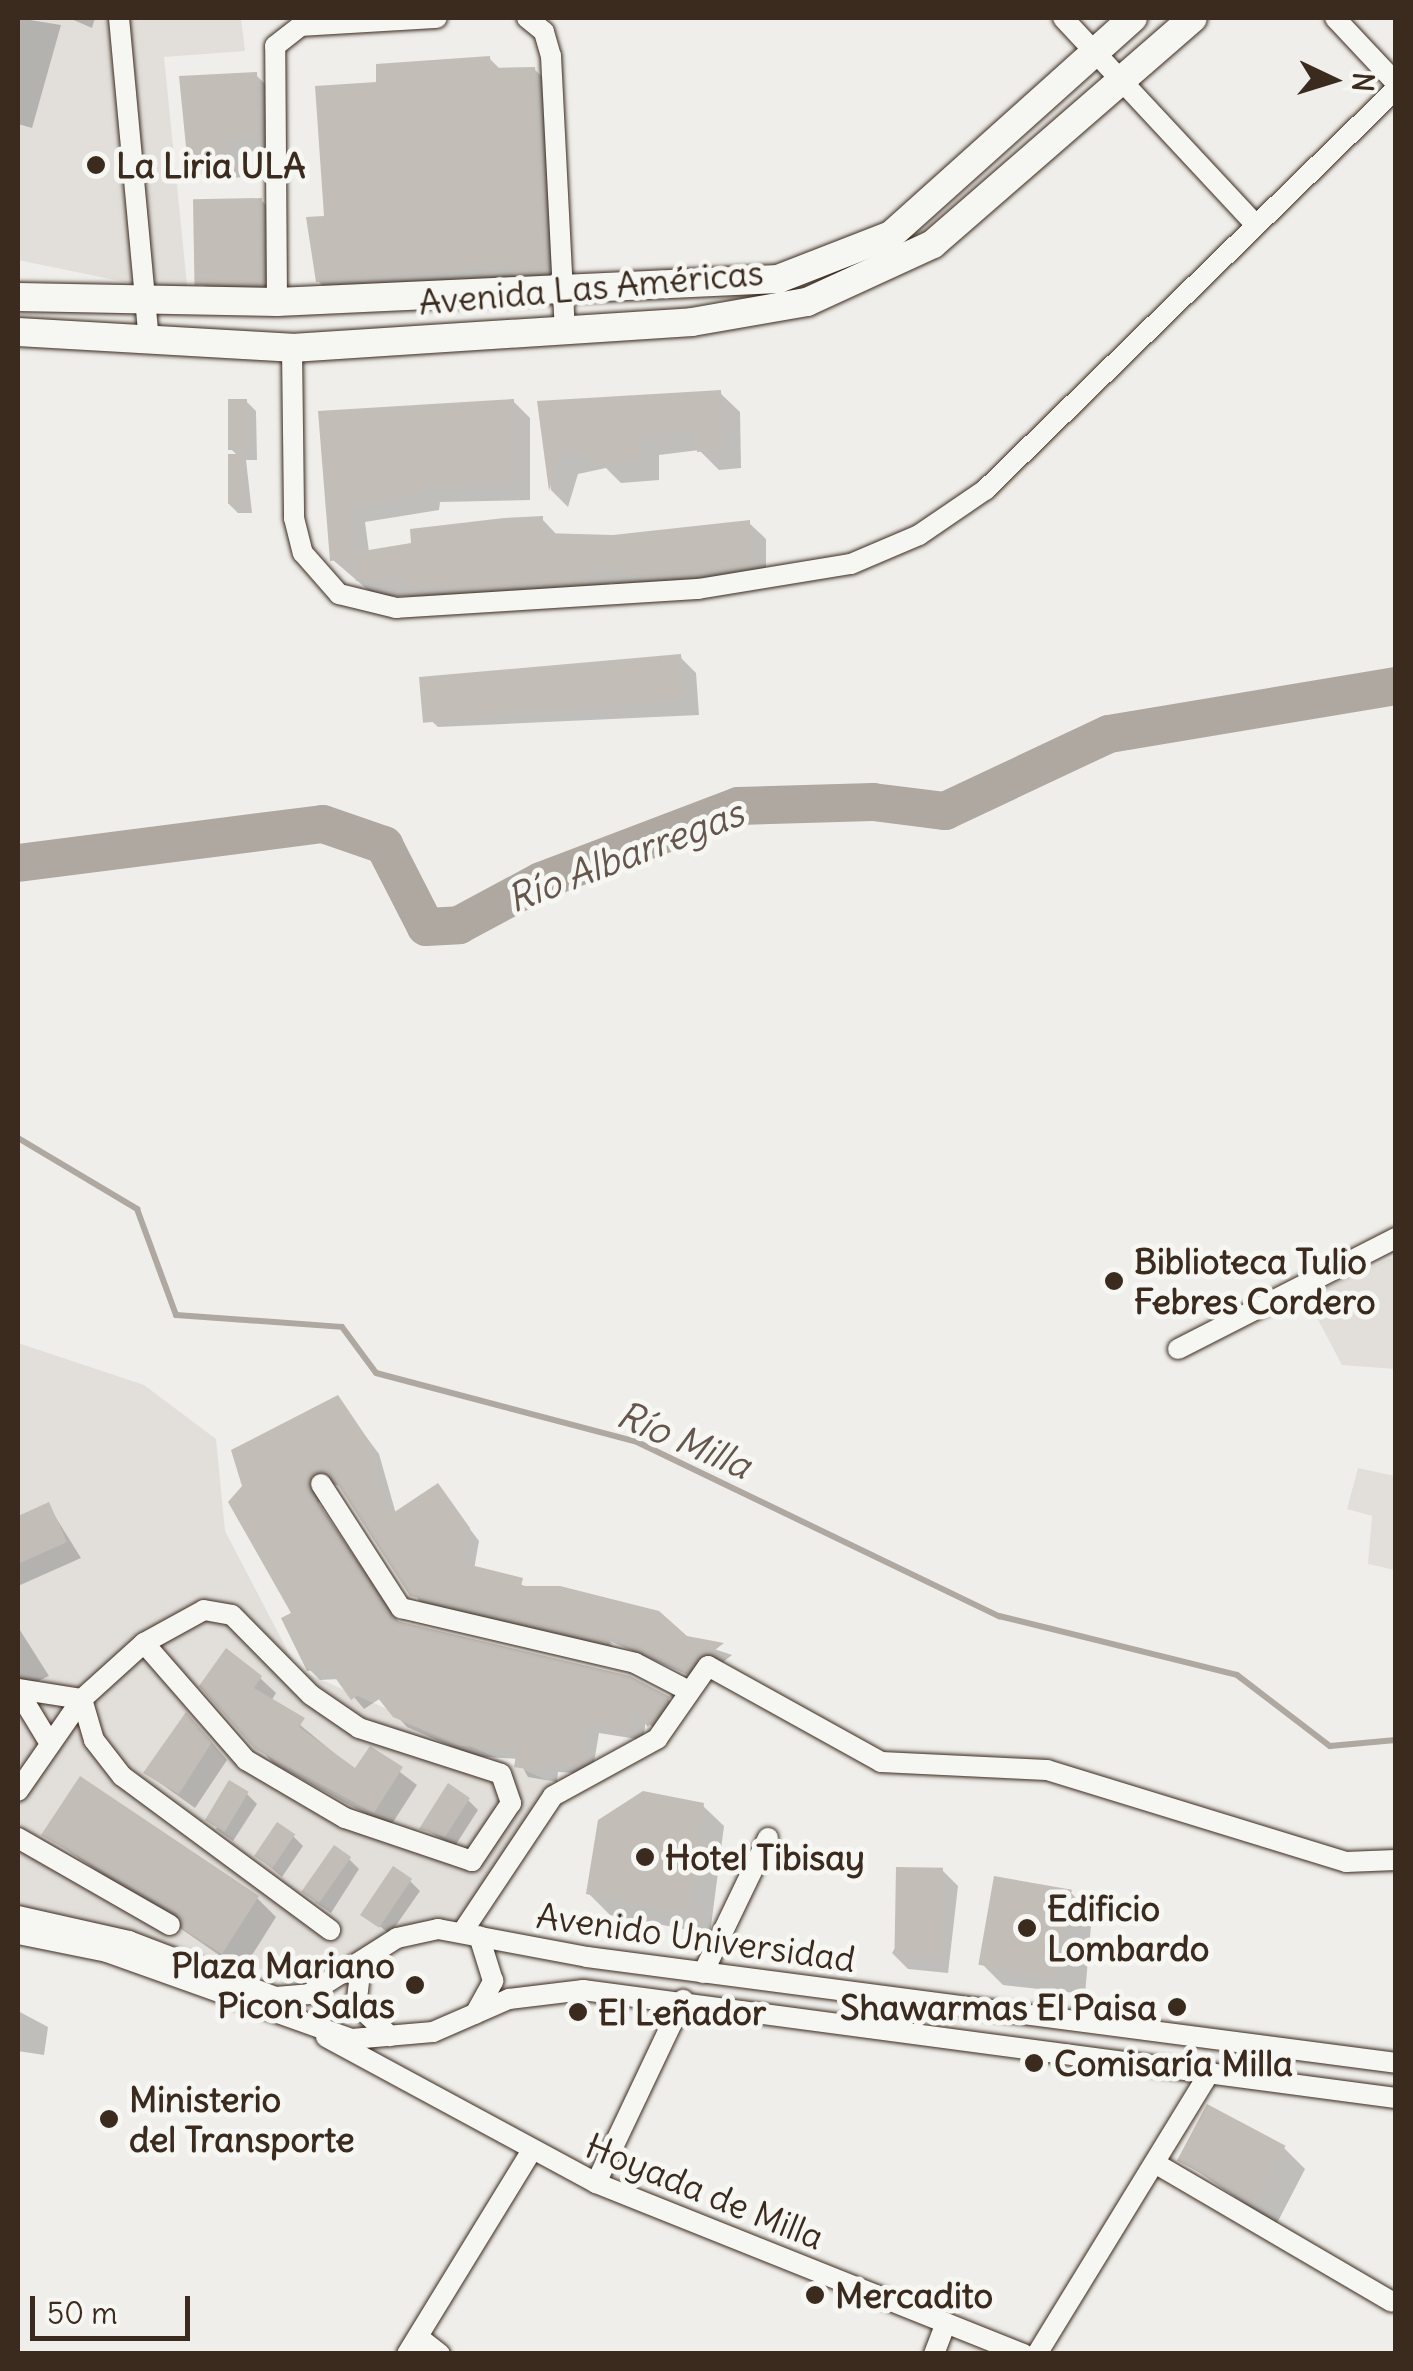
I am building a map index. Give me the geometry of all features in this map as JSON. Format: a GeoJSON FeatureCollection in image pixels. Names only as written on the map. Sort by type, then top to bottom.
{"type":"FeatureCollection","features":[{"type":"Feature","properties":{"kind":"street"},"geometry":{"type":"LineString","coordinates":[[120,18],[148,343]]}},
{"type":"Feature","properties":{"kind":"street"},"geometry":{"type":"LineString","coordinates":[[277,302],[274,46],[301,26],[437,18]]}},
{"type":"Feature","properties":{"kind":"street"},"geometry":{"type":"LineString","coordinates":[[527,18],[544,32],[550,56],[566,332]]}},
{"type":"Feature","properties":{"kind":"street"},"geometry":{"type":"LineString","coordinates":[[1063,18],[1256,224]]}},
{"type":"Feature","properties":{"kind":"street","name":"Avenida Las Américas"},"geometry":{"type":"LineString","coordinates":[[18,297],[145,304],[277,302],[565,295],[747,284],[858,252],[932,203],[1133,18]]}},
{"type":"Feature","properties":{"kind":"street","name":"Avenida Las Américas"},"geometry":{"type":"LineString","coordinates":[[18,332],[148,343],[292,348],[566,332],[760,314],[872,278],[933,244],[1193,18]]}},
{"type":"Feature","properties":{"kind":"street"},"geometry":{"type":"LineString","coordinates":[[292,348],[294,518],[303,553],[339,594],[396,608],[770,580],[851,564],[919,534],[985,490],[1396,86],[1335,18]]}},
{"type":"Feature","properties":{"kind":"street"},"geometry":{"type":"LineString","coordinates":[[1178,1349],[1396,1238]]}},
{"type":"Feature","properties":{"kind":"street"},"geometry":{"type":"LineString","coordinates":[[322,1484],[401,1608],[635,1663],[689,1690]]}},
{"type":"Feature","properties":{"kind":"street"},"geometry":{"type":"LineString","coordinates":[[18,1791],[48,1742],[82,1698],[144,1643],[185,1614],[232,1615],[332,1713],[501,1774],[511,1803],[472,1861],[345,1818],[246,1760],[144,1643]]}},
{"type":"Feature","properties":{"kind":"street"},"geometry":{"type":"LineString","coordinates":[[474,2015],[493,1981],[471,1934],[553,1796],[590,1770],[637,1755],[708,1666],[881,1762],[1047,1770],[1346,1862],[1396,1860]]}},
{"type":"Feature","properties":{"kind":"street"},"geometry":{"type":"LineString","coordinates":[[18,1690],[82,1698]]}},
{"type":"Feature","properties":{"kind":"street"},"geometry":{"type":"LineString","coordinates":[[18,1690],[48,1742]]}},
{"type":"Feature","properties":{"kind":"street"},"geometry":{"type":"LineString","coordinates":[[82,1698],[94,1740],[134,1786],[330,1930]]}},
{"type":"Feature","properties":{"kind":"street"},"geometry":{"type":"LineString","coordinates":[[18,1838],[170,1924]]}},
{"type":"Feature","properties":{"kind":"street"},"geometry":{"type":"LineString","coordinates":[[704,1973],[768,1838]]}},
{"type":"Feature","properties":{"kind":"street","name":"Avenido Universidad"},"geometry":{"type":"LineString","coordinates":[[18,1916],[128,1941],[276,1997],[309,1994],[417,1931],[471,1934],[704,1973],[1396,2063]]}},
{"type":"Feature","properties":{"kind":"street"},"geometry":{"type":"LineString","coordinates":[[18,1934],[107,1952],[322,2034],[395,2038],[545,1990],[683,2000],[1396,2098]]}},
{"type":"Feature","properties":{"kind":"street"},"geometry":{"type":"LineString","coordinates":[[361,1966],[356,2004],[364,2021],[395,2038]]}},
{"type":"Feature","properties":{"kind":"street"},"geometry":{"type":"LineString","coordinates":[[596,2183],[683,2000]]}},
{"type":"Feature","properties":{"kind":"street","name":"Hoyada de Milla"},"geometry":{"type":"LineString","coordinates":[[322,2034],[370,2068],[596,2183],[1024,2354]]}},
{"type":"Feature","properties":{"kind":"street"},"geometry":{"type":"LineString","coordinates":[[1036,2354],[1158,2165],[1210,2072]]}},
{"type":"Feature","properties":{"kind":"street"},"geometry":{"type":"LineString","coordinates":[[1373,2095],[1396,2107]]}},
{"type":"Feature","properties":{"kind":"street"},"geometry":{"type":"LineString","coordinates":[[440,2354],[413,2345],[531,2152]]}},
{"type":"Feature","properties":{"kind":"street"},"geometry":{"type":"LineString","coordinates":[[1158,2165],[1392,2302]]}},
{"type":"Feature","properties":{"kind":"street"},"geometry":{"type":"LineString","coordinates":[[934,2354],[946,2324]]}},
{"type":"Feature","properties":{"kind":"shaded area","name":"La Liria ULA"},"geometry":{"type":"Polygon","coordinates":[[[18,18],[241,18],[245,51],[164,57],[188,295],[18,260],[18,18]]]}},
{"type":"Feature","properties":{"kind":"shaded area"},"geometry":{"type":"Polygon","coordinates":[[[1395,1256],[1395,1369],[1342,1365],[1306,1297],[1395,1256]]]}},
{"type":"Feature","properties":{"kind":"shaded area"},"geometry":{"type":"Polygon","coordinates":[[[18,1343],[144,1385],[216,1439],[225,1531],[297,1669],[551,1782],[516,1859],[459,1927],[411,1927],[313,1983],[18,1905],[18,1343]]]}},
{"type":"Feature","properties":{"kind":"shaded area"},"geometry":{"type":"Polygon","coordinates":[[[1358,1468],[1395,1476],[1395,1570],[1368,1564],[1372,1516],[1347,1509],[1358,1468]]]}},
{"type":"Feature","properties":{"kind":"building"},"geometry":{"type":"Polygon","coordinates":[[[490,56],[491,68],[535,67],[548,272],[511,274],[510,266],[316,282],[306,217],[324,216],[315,86],[376,82],[376,64],[490,56]]]}},
{"type":"Feature","properties":{"kind":"building"},"geometry":{"type":"Polygon","coordinates":[[[257,72],[260,136],[230,138],[230,163],[188,167],[179,76],[257,72]]]}},
{"type":"Feature","properties":{"kind":"building"},"geometry":{"type":"Polygon","coordinates":[[[262,198],[264,284],[195,285],[193,199],[262,198]]]}},
{"type":"Feature","properties":{"kind":"building"},"geometry":{"type":"Polygon","coordinates":[[[721,390],[723,449],[697,452],[697,429],[640,437],[641,461],[599,464],[575,449],[559,455],[549,491],[537,401],[721,390]]]}},
{"type":"Feature","properties":{"kind":"building"},"geometry":{"type":"Polygon","coordinates":[[[228,399],[247,399],[247,450],[228,450],[228,399]]]}},
{"type":"Feature","properties":{"kind":"building"},"geometry":{"type":"Polygon","coordinates":[[[514,399],[514,484],[424,486],[424,494],[349,506],[357,552],[411,543],[410,529],[504,518],[543,516],[543,533],[613,535],[750,520],[750,567],[657,578],[593,568],[583,582],[459,590],[406,587],[405,577],[356,581],[354,558],[330,561],[318,411],[514,399]]]}},
{"type":"Feature","properties":{"kind":"building"},"geometry":{"type":"Polygon","coordinates":[[[228,454],[244,454],[244,504],[228,504],[228,454]]]}},
{"type":"Feature","properties":{"kind":"building"},"geometry":{"type":"Polygon","coordinates":[[[681,654],[685,700],[423,723],[419,677],[681,654]]]}},
{"type":"Feature","properties":{"kind":"building"},"geometry":{"type":"Polygon","coordinates":[[[338,1395],[369,1441],[382,1474],[374,1480],[393,1513],[438,1483],[470,1528],[463,1563],[523,1578],[521,1586],[560,1586],[659,1611],[687,1636],[724,1643],[688,1671],[602,1633],[613,1644],[410,1596],[333,1477],[319,1470],[309,1491],[397,1621],[630,1676],[670,1697],[648,1727],[635,1711],[633,1731],[588,1724],[582,1765],[548,1762],[547,1773],[514,1767],[517,1749],[460,1746],[393,1717],[370,1688],[351,1700],[329,1669],[307,1671],[281,1618],[291,1613],[228,1502],[242,1486],[231,1450],[338,1395]]]}},
{"type":"Feature","properties":{"kind":"building"},"geometry":{"type":"Polygon","coordinates":[[[49,1502],[67,1542],[18,1564],[18,1516],[49,1502]]]}},
{"type":"Feature","properties":{"kind":"building"},"geometry":{"type":"Polygon","coordinates":[[[226,1648],[262,1676],[254,1688],[305,1718],[299,1727],[355,1768],[370,1746],[403,1767],[374,1813],[255,1749],[199,1686],[226,1648]]]}},
{"type":"Feature","properties":{"kind":"building"},"geometry":{"type":"Polygon","coordinates":[[[186,1712],[212,1742],[179,1794],[143,1773],[186,1712]]]}},
{"type":"Feature","properties":{"kind":"building"},"geometry":{"type":"Polygon","coordinates":[[[80,1776],[259,1896],[222,1954],[183,1929],[177,1913],[41,1835],[80,1776]]]}},
{"type":"Feature","properties":{"kind":"building"},"geometry":{"type":"Polygon","coordinates":[[[229,1780],[249,1792],[225,1832],[205,1820],[229,1780]]]}},
{"type":"Feature","properties":{"kind":"building"},"geometry":{"type":"Polygon","coordinates":[[[448,1783],[470,1798],[445,1837],[419,1829],[448,1783]]]}},
{"type":"Feature","properties":{"kind":"building","name":"Hotel Tibisay"},"geometry":{"type":"Polygon","coordinates":[[[643,1791],[704,1803],[690,1915],[586,1894],[598,1820],[643,1791]]]}},
{"type":"Feature","properties":{"kind":"building"},"geometry":{"type":"Polygon","coordinates":[[[277,1822],[295,1834],[272,1868],[254,1856],[277,1822]]]}},
{"type":"Feature","properties":{"kind":"building"},"geometry":{"type":"Polygon","coordinates":[[[334,1845],[351,1857],[319,1904],[301,1892],[334,1845]]]}},
{"type":"Feature","properties":{"kind":"building"},"geometry":{"type":"Polygon","coordinates":[[[393,1866],[412,1879],[379,1928],[360,1915],[393,1866]]]}},
{"type":"Feature","properties":{"kind":"building"},"geometry":{"type":"Polygon","coordinates":[[[896,1867],[943,1868],[941,1955],[894,1954],[896,1867]]]}},
{"type":"Feature","properties":{"kind":"building","name":"Edificio Lombardo"},"geometry":{"type":"Polygon","coordinates":[[[994,1876],[1072,1890],[1056,1978],[978,1965],[994,1876]]]}},
{"type":"Feature","properties":{"kind":"building"},"geometry":{"type":"Polygon","coordinates":[[[1207,2104],[1286,2146],[1256,2202],[1177,2161],[1207,2104]]]}},
{"type":"Feature","properties":{"kind":"waterway","name":"Río Albarregas"},"geometry":{"type":"LineString","coordinates":[[18,863],[323,824],[384,845],[426,927],[459,925],[541,881],[738,806],[873,802],[945,811],[1109,734],[1396,686]]}},
{"type":"Feature","properties":{"kind":"waterway","name":"Río Milla"},"geometry":{"type":"LineString","coordinates":[[18,1138],[137,1209],[176,1315],[342,1327],[376,1373],[637,1442],[999,1616],[1237,1675],[1330,1746],[1396,1740]]}},
{"type":"Feature","properties":{"kind":"place","name":"La Liria ULA"},"geometry":{"type":"Point","coordinates":[96,165]}},
{"type":"Feature","properties":{"kind":"place","name":"Biblioteca Tulio Febres Cordero"},"geometry":{"type":"Point","coordinates":[1114,1281]}},
{"type":"Feature","properties":{"kind":"place","name":"Hotel Tibisay"},"geometry":{"type":"Point","coordinates":[645,1857]}},
{"type":"Feature","properties":{"kind":"place","name":"Edificio Lombardo"},"geometry":{"type":"Point","coordinates":[1027,1928]}},
{"type":"Feature","properties":{"kind":"place","name":"Plaza Mariano Picon Salas"},"geometry":{"type":"Point","coordinates":[415,1985]}},
{"type":"Feature","properties":{"kind":"place","name":"Shawarmas El Paisa"},"geometry":{"type":"Point","coordinates":[1177,2007]}},
{"type":"Feature","properties":{"kind":"place","name":"El Leñador"},"geometry":{"type":"Point","coordinates":[578,2012]}},
{"type":"Feature","properties":{"kind":"place","name":"Comisaría Milla"},"geometry":{"type":"Point","coordinates":[1034,2063]}},
{"type":"Feature","properties":{"kind":"place","name":"Ministerio del Transporte"},"geometry":{"type":"Point","coordinates":[109,2119]}},
{"type":"Feature","properties":{"kind":"place","name":"Mercadito"},"geometry":{"type":"Point","coordinates":[815,2295]}}]}
